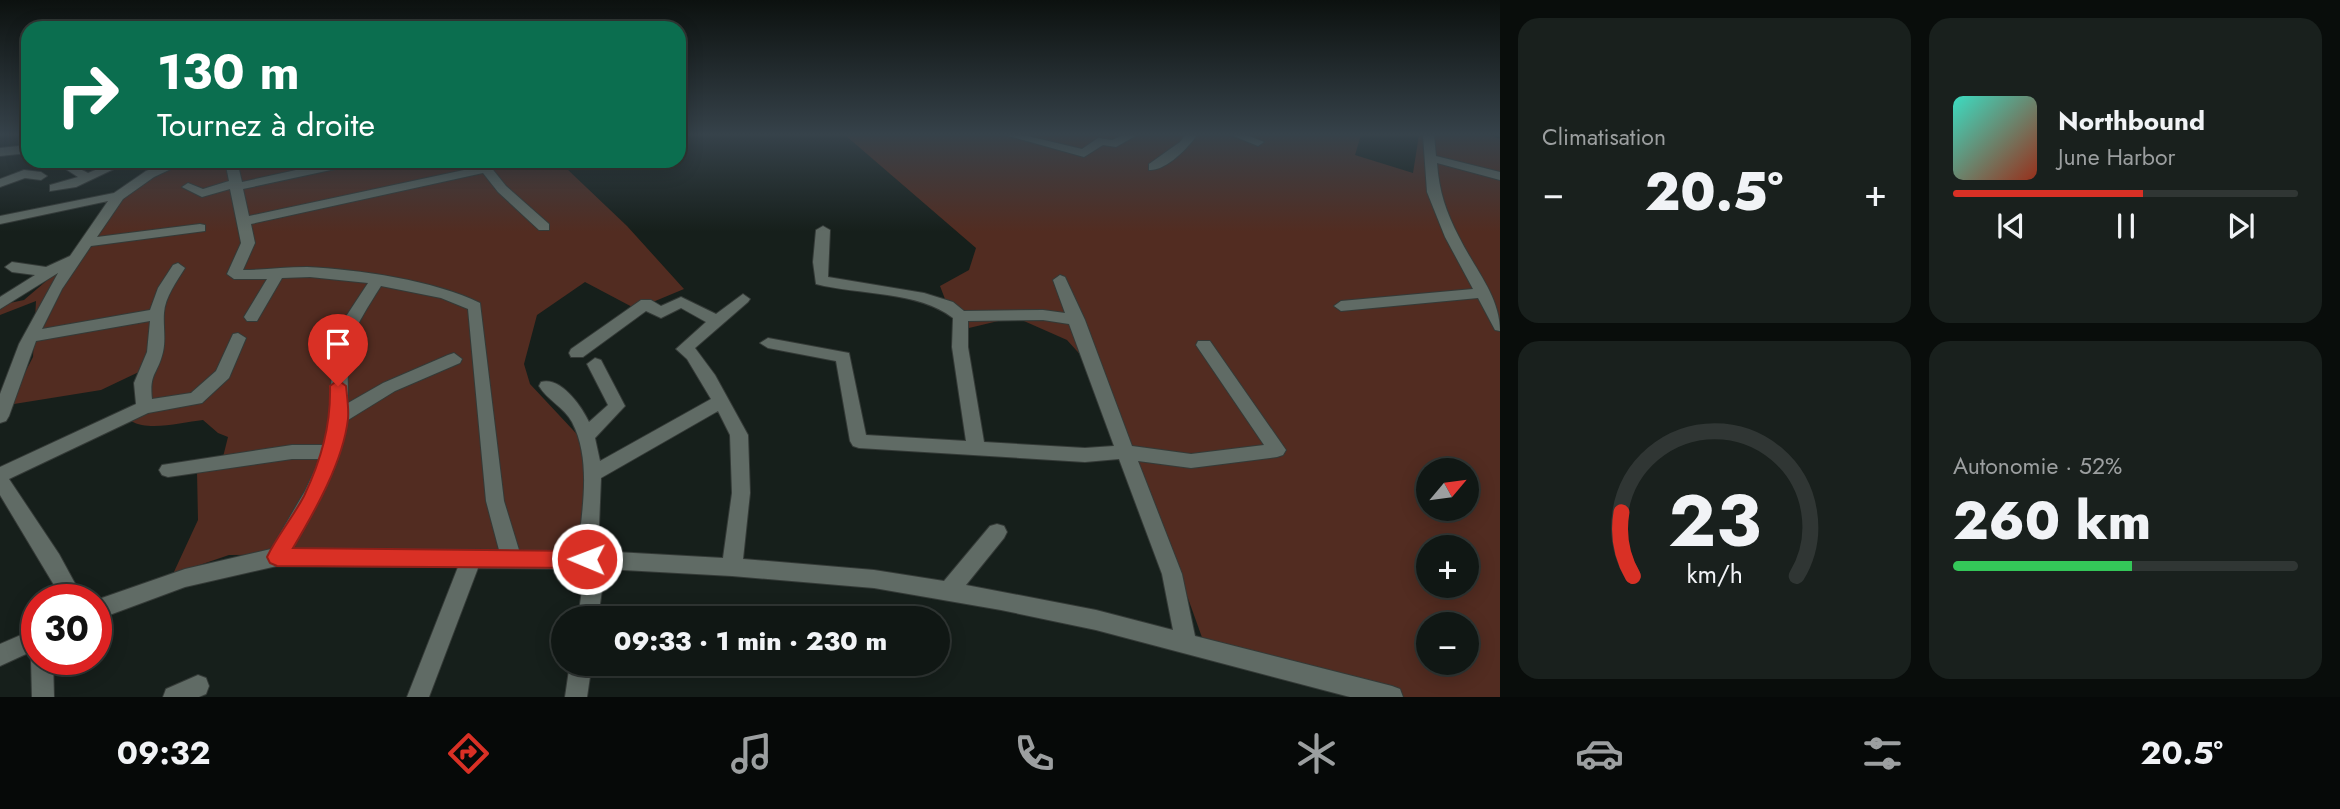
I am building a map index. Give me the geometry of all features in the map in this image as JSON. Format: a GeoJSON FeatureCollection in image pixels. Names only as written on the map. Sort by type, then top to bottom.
{"type":"FeatureCollection","features":[{"type":"Feature","properties":{"kind":"street"},"geometry":{"type":"LineString","coordinates":[[71,168],[89,178]]}},
{"type":"Feature","properties":{"kind":"street"},"geometry":{"type":"LineString","coordinates":[[54,188],[89,178],[119,173],[150,174],[165,168]]}},
{"type":"Feature","properties":{"kind":"street"},"geometry":{"type":"LineString","coordinates":[[232,168],[248,243],[234,274],[312,272],[377,281],[459,299],[475,307],[495,501],[510,558]]}},
{"type":"Feature","properties":{"kind":"street"},"geometry":{"type":"LineString","coordinates":[[188,187],[202,193],[320,168]]}},
{"type":"Feature","properties":{"kind":"street"},"geometry":{"type":"LineString","coordinates":[[244,221],[469,168]]}},
{"type":"Feature","properties":{"kind":"street"},"geometry":{"type":"LineString","coordinates":[[484,168],[502,189],[544,227]]}},
{"type":"Feature","properties":{"kind":"street"},"geometry":{"type":"LineString","coordinates":[[1431,168],[1433,192],[1442,215],[1500,326]]}},
{"type":"Feature","properties":{"kind":"street"},"geometry":{"type":"LineString","coordinates":[[1467,168],[1500,176]]}},
{"type":"Feature","properties":{"kind":"street"},"geometry":{"type":"LineString","coordinates":[[0,415],[30,337],[55,288],[118,196],[119,173]]}},
{"type":"Feature","properties":{"kind":"street"},"geometry":{"type":"LineString","coordinates":[[0,183],[24,174],[41,176]]}},
{"type":"Feature","properties":{"kind":"street"},"geometry":{"type":"LineString","coordinates":[[0,220],[118,196]]}},
{"type":"Feature","properties":{"kind":"street"},"geometry":{"type":"LineString","coordinates":[[87,242],[200,228]]}},
{"type":"Feature","properties":{"kind":"street"},"geometry":{"type":"LineString","coordinates":[[823,230],[821,281],[924,298],[948,306],[961,316],[1043,315],[1077,320]]}},
{"type":"Feature","properties":{"kind":"street"},"geometry":{"type":"LineString","coordinates":[[0,304],[29,288],[47,272],[75,259]]}},
{"type":"Feature","properties":{"kind":"street"},"geometry":{"type":"LineString","coordinates":[[12,267],[47,272]]}},
{"type":"Feature","properties":{"kind":"street"},"geometry":{"type":"LineString","coordinates":[[145,407],[142,383],[155,352],[158,320],[156,314],[164,288],[178,268]]}},
{"type":"Feature","properties":{"kind":"street"},"geometry":{"type":"LineString","coordinates":[[252,317],[278,272]]}},
{"type":"Feature","properties":{"kind":"street"},"geometry":{"type":"LineString","coordinates":[[1060,280],[1172,574],[1185,641]]}},
{"type":"Feature","properties":{"kind":"street"},"geometry":{"type":"LineString","coordinates":[[277,557],[312,499],[340,416],[338,386],[343,338],[377,281]]}},
{"type":"Feature","properties":{"kind":"street"},"geometry":{"type":"LineString","coordinates":[[1341,306],[1483,293]]}},
{"type":"Feature","properties":{"kind":"street"},"geometry":{"type":"LineString","coordinates":[[732,567],[741,493],[739,435],[722,401],[693,355],[684,349],[743,299]]}},
{"type":"Feature","properties":{"kind":"street"},"geometry":{"type":"LineString","coordinates":[[577,353],[646,304],[661,313],[681,302],[718,322]]}},
{"type":"Feature","properties":{"kind":"street"},"geometry":{"type":"LineString","coordinates":[[30,337],[156,314]]}},
{"type":"Feature","properties":{"kind":"street"},"geometry":{"type":"LineString","coordinates":[[961,316],[960,347],[976,446]]}},
{"type":"Feature","properties":{"kind":"street"},"geometry":{"type":"LineString","coordinates":[[65,584],[0,477],[145,407],[196,399],[223,374],[238,338]]}},
{"type":"Feature","properties":{"kind":"street"},"geometry":{"type":"LineString","coordinates":[[768,343],[843,357],[859,441],[976,446],[1085,455],[1125,452],[1191,461],[1277,450],[1204,345]]}},
{"type":"Feature","properties":{"kind":"street"},"geometry":{"type":"LineString","coordinates":[[340,416],[389,387],[454,359]]}},
{"type":"Feature","properties":{"kind":"street"},"geometry":{"type":"LineString","coordinates":[[588,434],[617,406],[595,364]]}},
{"type":"Feature","properties":{"kind":"street"},"geometry":{"type":"LineString","coordinates":[[547,386],[561,394],[574,409],[588,434],[593,475],[589,606]]}},
{"type":"Feature","properties":{"kind":"street"},"geometry":{"type":"LineString","coordinates":[[593,475],[646,442],[722,401]]}},
{"type":"Feature","properties":{"kind":"street"},"geometry":{"type":"LineString","coordinates":[[168,470],[292,452],[329,452]]}},
{"type":"Feature","properties":{"kind":"street"},"geometry":{"type":"LineString","coordinates":[[948,591],[997,532]]}},
{"type":"Feature","properties":{"kind":"street"},"geometry":{"type":"LineString","coordinates":[[112,604],[160,584],[228,565],[277,557],[510,558],[732,567],[874,579],[1014,603],[1185,641],[1327,689],[1392,697]]}},
{"type":"Feature","properties":{"kind":"street"},"geometry":{"type":"LineString","coordinates":[[418,697],[464,582],[470,559]]}},
{"type":"Feature","properties":{"kind":"street"},"geometry":{"type":"LineString","coordinates":[[0,655],[21,645]]}},
{"type":"Feature","properties":{"kind":"street"},"geometry":{"type":"LineString","coordinates":[[43,675],[43,697]]}},
{"type":"Feature","properties":{"kind":"street"},"geometry":{"type":"LineString","coordinates":[[576,697],[579,676]]}},
{"type":"Feature","properties":{"kind":"street"},"geometry":{"type":"LineString","coordinates":[[174,697],[198,686]]}},
{"type":"Feature","properties":{"kind":"shaded area"},"geometry":{"type":"Polygon","coordinates":[[[161,168],[566,168],[627,226],[684,289],[636,309],[585,282],[537,315],[524,364],[530,384],[587,445],[594,557],[507,548],[494,552],[229,555],[173,574],[198,520],[197,471],[221,465],[228,437],[218,433],[203,420],[157,426],[131,421],[143,370],[101,390],[14,404],[11,400],[33,357],[36,301],[0,315],[0,305],[24,300],[72,259],[117,191],[161,168]]]}},
{"type":"Feature","properties":{"kind":"shaded area"},"geometry":{"type":"Polygon","coordinates":[[[883,168],[1395,168],[1413,173],[1414,168],[1500,168],[1500,697],[1392,697],[1204,643],[1156,509],[1104,381],[1067,340],[1015,317],[969,328],[950,312],[940,286],[969,270],[976,248],[883,168]]]}},
{"type":"Feature","properties":{"kind":"route"},"geometry":{"type":"LineString","coordinates":[[338,386],[340,416],[336,434],[312,499],[277,557],[587,559]]}}]}
